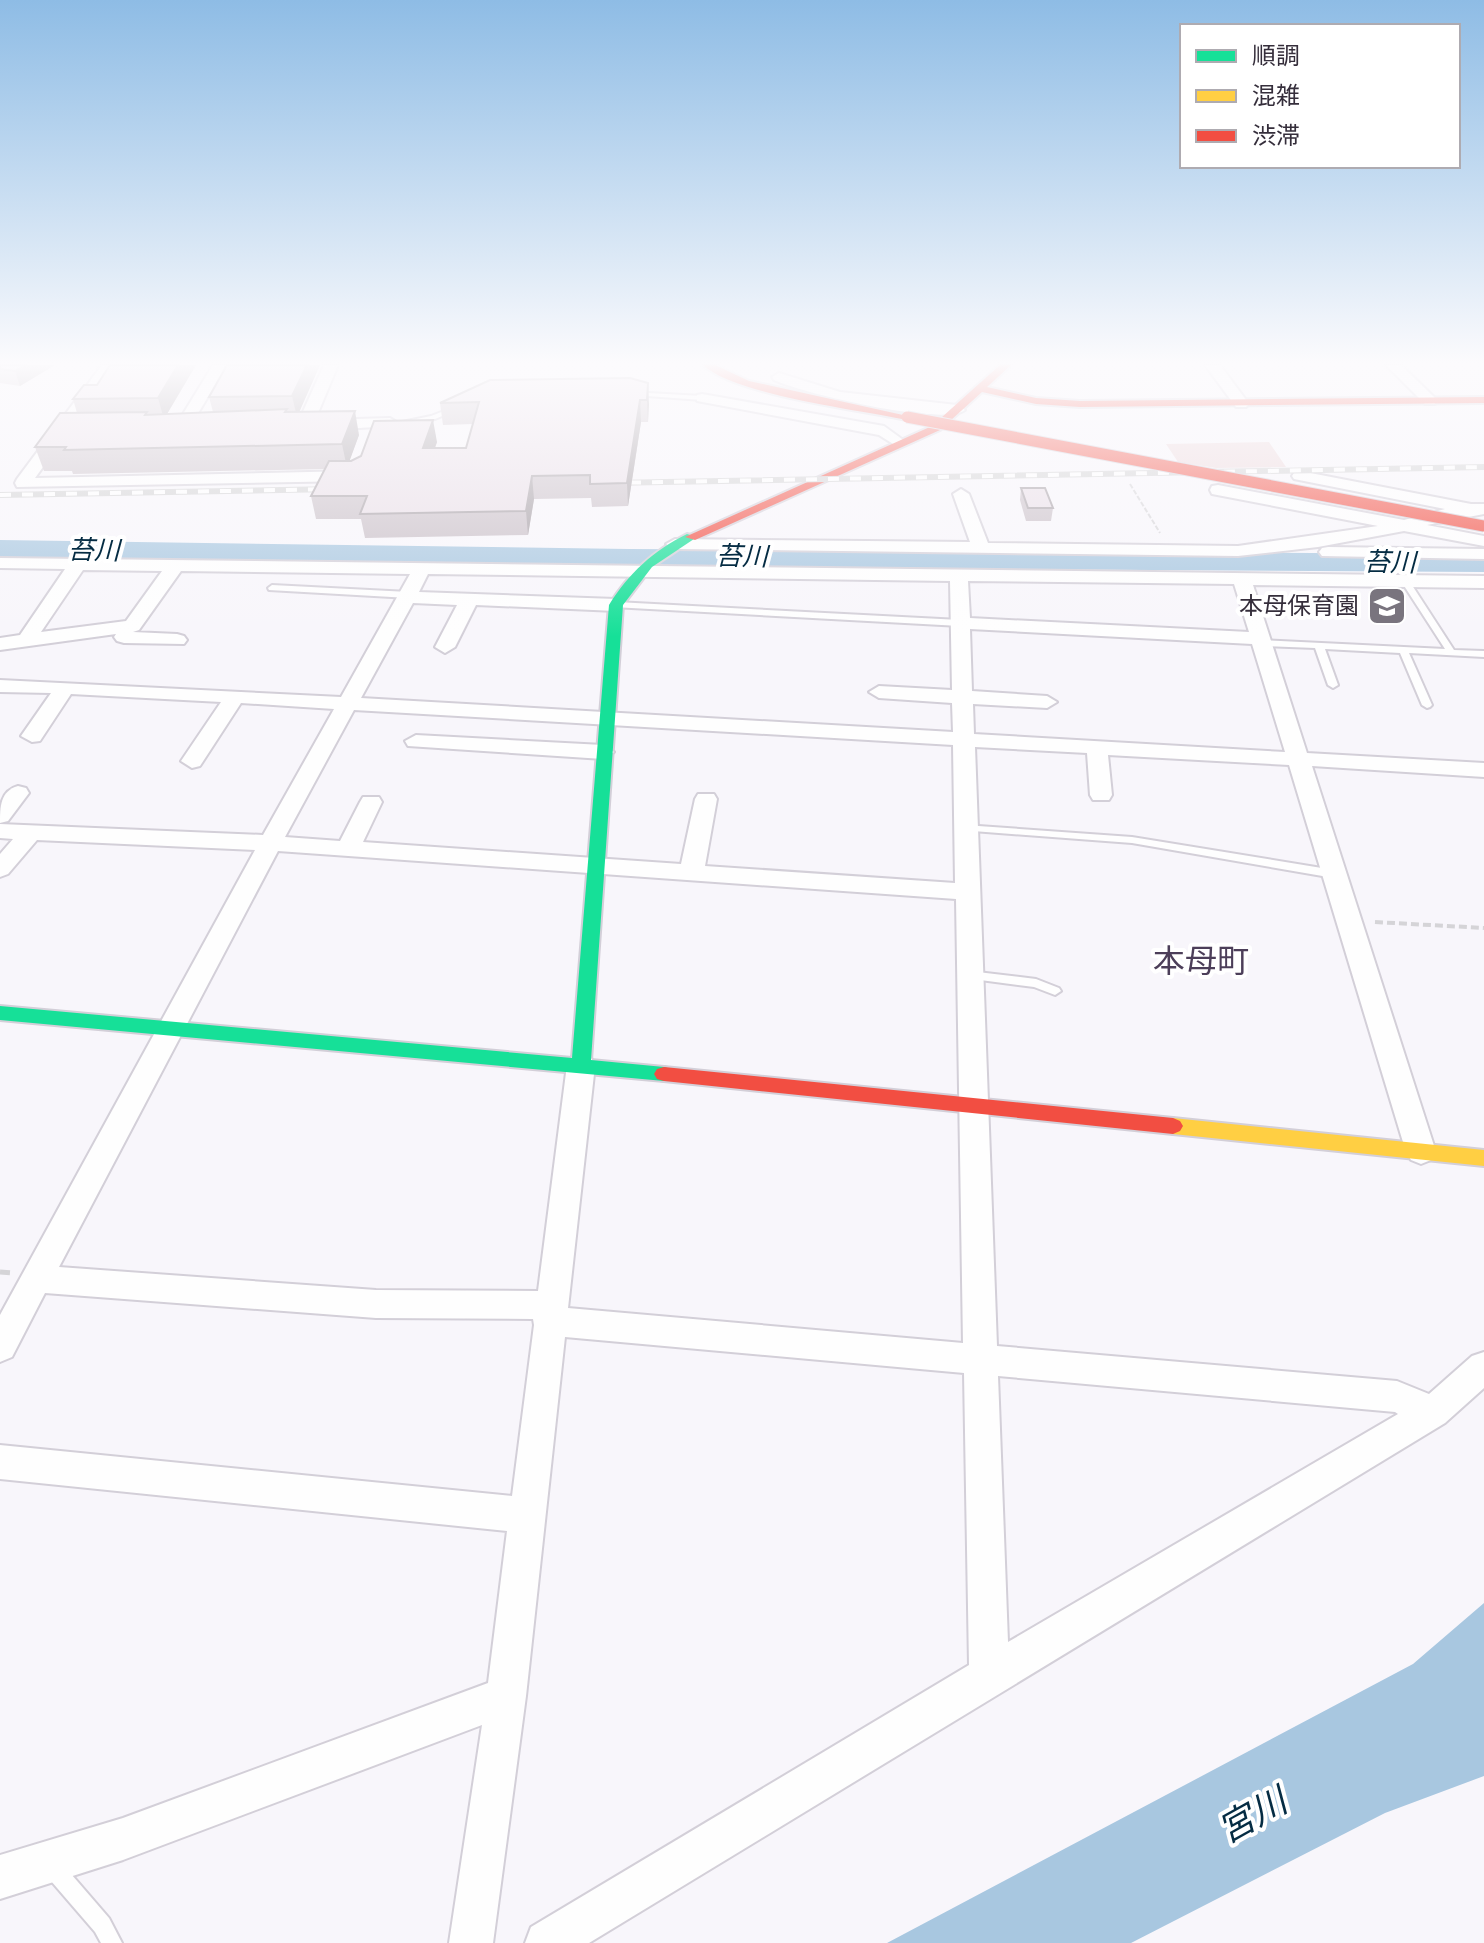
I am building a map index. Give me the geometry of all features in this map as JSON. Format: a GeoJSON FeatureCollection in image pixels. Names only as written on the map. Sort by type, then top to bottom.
{"type":"FeatureCollection","features":[{"type":"Feature","properties":{"kind":"street"},"geometry":{"type":"LineString","coordinates":[[47,456],[23,483],[356,476],[360,463]]}},
{"type":"Feature","properties":{"kind":"street"},"geometry":{"type":"LineString","coordinates":[[471,1943],[506,1696],[549,1313],[581,1065],[616,605],[639,571],[672,545],[868,456]]}},
{"type":"Feature","properties":{"kind":"street"},"geometry":{"type":"LineString","coordinates":[[1112,456],[1484,526]]}},
{"type":"Feature","properties":{"kind":"street"},"geometry":{"type":"LineString","coordinates":[[1300,476],[1480,510]]}},
{"type":"Feature","properties":{"kind":"street"},"geometry":{"type":"LineString","coordinates":[[1218,490],[1484,541]]}},
{"type":"Feature","properties":{"kind":"street"},"geometry":{"type":"LineString","coordinates":[[961,494],[981,548]]}},
{"type":"Feature","properties":{"kind":"street"},"geometry":{"type":"LineString","coordinates":[[1238,551],[1295,547],[1480,510]]}},
{"type":"Feature","properties":{"kind":"street"},"geometry":{"type":"LineString","coordinates":[[672,545],[1484,554]]}},
{"type":"Feature","properties":{"kind":"street"},"geometry":{"type":"LineString","coordinates":[[0,563],[1484,582]]}},
{"type":"Feature","properties":{"kind":"street"},"geometry":{"type":"LineString","coordinates":[[26,641],[78,564]]}},
{"type":"Feature","properties":{"kind":"street"},"geometry":{"type":"LineString","coordinates":[[123,639],[175,566]]}},
{"type":"Feature","properties":{"kind":"street"},"geometry":{"type":"LineString","coordinates":[[0,1347],[270,843],[422,569]]}},
{"type":"Feature","properties":{"kind":"street"},"geometry":{"type":"LineString","coordinates":[[959,575],[971,1107],[989,1675]]}},
{"type":"Feature","properties":{"kind":"street"},"geometry":{"type":"LineString","coordinates":[[1242,579],[1421,1152]]}},
{"type":"Feature","properties":{"kind":"street"},"geometry":{"type":"LineString","coordinates":[[408,596],[616,605]]}},
{"type":"Feature","properties":{"kind":"street"},"geometry":{"type":"LineString","coordinates":[[445,647],[470,598]]}},
{"type":"Feature","properties":{"kind":"street"},"geometry":{"type":"LineString","coordinates":[[960,623],[1260,640]]}},
{"type":"Feature","properties":{"kind":"street"},"geometry":{"type":"LineString","coordinates":[[0,644],[26,641],[177,640]]}},
{"type":"Feature","properties":{"kind":"street"},"geometry":{"type":"LineString","coordinates":[[0,686],[65,687],[1484,770]]}},
{"type":"Feature","properties":{"kind":"street"},"geometry":{"type":"LineString","coordinates":[[32,736],[65,687]]}},
{"type":"Feature","properties":{"kind":"street"},"geometry":{"type":"LineString","coordinates":[[879,692],[1047,702]]}},
{"type":"Feature","properties":{"kind":"street"},"geometry":{"type":"LineString","coordinates":[[192,761],[234,698]]}},
{"type":"Feature","properties":{"kind":"street"},"geometry":{"type":"LineString","coordinates":[[416,741],[603,752]]}},
{"type":"Feature","properties":{"kind":"street"},"geometry":{"type":"LineString","coordinates":[[1099,747],[1101,795]]}},
{"type":"Feature","properties":{"kind":"street"},"geometry":{"type":"LineString","coordinates":[[0,816],[18,793]]}},
{"type":"Feature","properties":{"kind":"street"},"geometry":{"type":"LineString","coordinates":[[691,874],[706,799]]}},
{"type":"Feature","properties":{"kind":"street"},"geometry":{"type":"LineString","coordinates":[[348,849],[371,802]]}},
{"type":"Feature","properties":{"kind":"street"},"geometry":{"type":"LineString","coordinates":[[0,831],[270,843],[967,892]]}},
{"type":"Feature","properties":{"kind":"street"},"geometry":{"type":"LineString","coordinates":[[0,869],[31,832]]}},
{"type":"Feature","properties":{"kind":"street"},"geometry":{"type":"LineString","coordinates":[[0,1013],[581,1065],[1484,1158]]}},
{"type":"Feature","properties":{"kind":"street"},"geometry":{"type":"LineString","coordinates":[[37,1279],[376,1304],[549,1313],[981,1359],[1397,1397],[1433,1412]]}},
{"type":"Feature","properties":{"kind":"street"},"geometry":{"type":"LineString","coordinates":[[547,1943],[989,1675],[1433,1412],[1484,1367]]}},
{"type":"Feature","properties":{"kind":"street"},"geometry":{"type":"LineString","coordinates":[[0,1462],[527,1515]]}},
{"type":"Feature","properties":{"kind":"street"},"geometry":{"type":"LineString","coordinates":[[0,1877],[123,1839],[506,1696]]}},
{"type":"Feature","properties":{"kind":"lane"},"geometry":{"type":"LineString","coordinates":[[1405,581],[1452,653]]}},
{"type":"Feature","properties":{"kind":"lane"},"geometry":{"type":"LineString","coordinates":[[272,588],[408,596]]}},
{"type":"Feature","properties":{"kind":"lane"},"geometry":{"type":"LineString","coordinates":[[616,605],[960,623]]}},
{"type":"Feature","properties":{"kind":"lane"},"geometry":{"type":"LineString","coordinates":[[1260,640],[1484,654]]}},
{"type":"Feature","properties":{"kind":"lane"},"geometry":{"type":"LineString","coordinates":[[1319,646],[1333,685]]}},
{"type":"Feature","properties":{"kind":"lane"},"geometry":{"type":"LineString","coordinates":[[1403,650],[1427,705]]}},
{"type":"Feature","properties":{"kind":"lane"},"geometry":{"type":"LineString","coordinates":[[964,828],[1132,840],[1334,874]]}},
{"type":"Feature","properties":{"kind":"lane"},"geometry":{"type":"LineString","coordinates":[[969,975],[1036,983],[1055,991]]}},
{"type":"Feature","properties":{"kind":"lane"},"geometry":{"type":"LineString","coordinates":[[49,1863],[78,1895],[112,1943]]}},
{"type":"Feature","properties":{"kind":"path"},"geometry":{"type":"LineString","coordinates":[[1130,484],[1171,550]]}},
{"type":"Feature","properties":{"kind":"path"},"geometry":{"type":"LineString","coordinates":[[1347,918],[1484,928]]}},
{"type":"Feature","properties":{"kind":"shaded area"},"geometry":{"type":"Polygon","coordinates":[[[1174,456],[1278,456],[1286,467],[1216,468],[1178,462],[1174,456]]]}},
{"type":"Feature","properties":{"kind":"water","name":"宮川"},"geometry":{"type":"Polygon","coordinates":[[[1484,1603],[1484,1776],[1385,1813],[1131,1943],[887,1943],[1413,1664],[1484,1603]]]}},
{"type":"Feature","properties":{"kind":"building"},"geometry":{"type":"Polygon","coordinates":[[[361,456],[631,456],[627,483],[590,484],[590,475],[532,476],[526,511],[360,514],[367,496],[311,496],[329,461],[351,461],[361,456]]]}},
{"type":"Feature","properties":{"kind":"building"},"geometry":{"type":"Polygon","coordinates":[[[1021,488],[1045,488],[1053,508],[1028,508],[1021,488]]]}},
{"type":"Feature","properties":{"kind":"waterway","name":"苔川"},"geometry":{"type":"LineString","coordinates":[[0,549],[629,558],[1484,563]]}},
{"type":"Feature","properties":{"kind":"railway"},"geometry":{"type":"LineString","coordinates":[[608,483],[1484,467]]}},
{"type":"Feature","properties":{"kind":"railway"},"geometry":{"type":"LineString","coordinates":[[0,495],[336,489]]}},
{"type":"Feature","properties":{"kind":"traffic: fast"},"geometry":{"type":"LineString","coordinates":[[581,1065],[616,605],[648,564],[667,549],[691,537]]}},
{"type":"Feature","properties":{"kind":"traffic: fast"},"geometry":{"type":"LineString","coordinates":[[0,1013],[664,1074]]}},
{"type":"Feature","properties":{"kind":"traffic: slow"},"geometry":{"type":"LineString","coordinates":[[1173,1126],[1484,1158]]}},
{"type":"Feature","properties":{"kind":"traffic: jam"},"geometry":{"type":"LineString","coordinates":[[691,537],[874,456]]}},
{"type":"Feature","properties":{"kind":"traffic: jam"},"geometry":{"type":"LineString","coordinates":[[1112,456],[1484,526]]}},
{"type":"Feature","properties":{"kind":"traffic: jam"},"geometry":{"type":"LineString","coordinates":[[664,1074],[1173,1126]]}},
{"type":"Feature","properties":{"kind":"place","name":"本母保育園"},"geometry":{"type":"Point","coordinates":[1387,606]}},
{"type":"Feature","properties":{"kind":"district","name":"本母町"},"geometry":{"type":"Point","coordinates":[1201,961]}}]}
